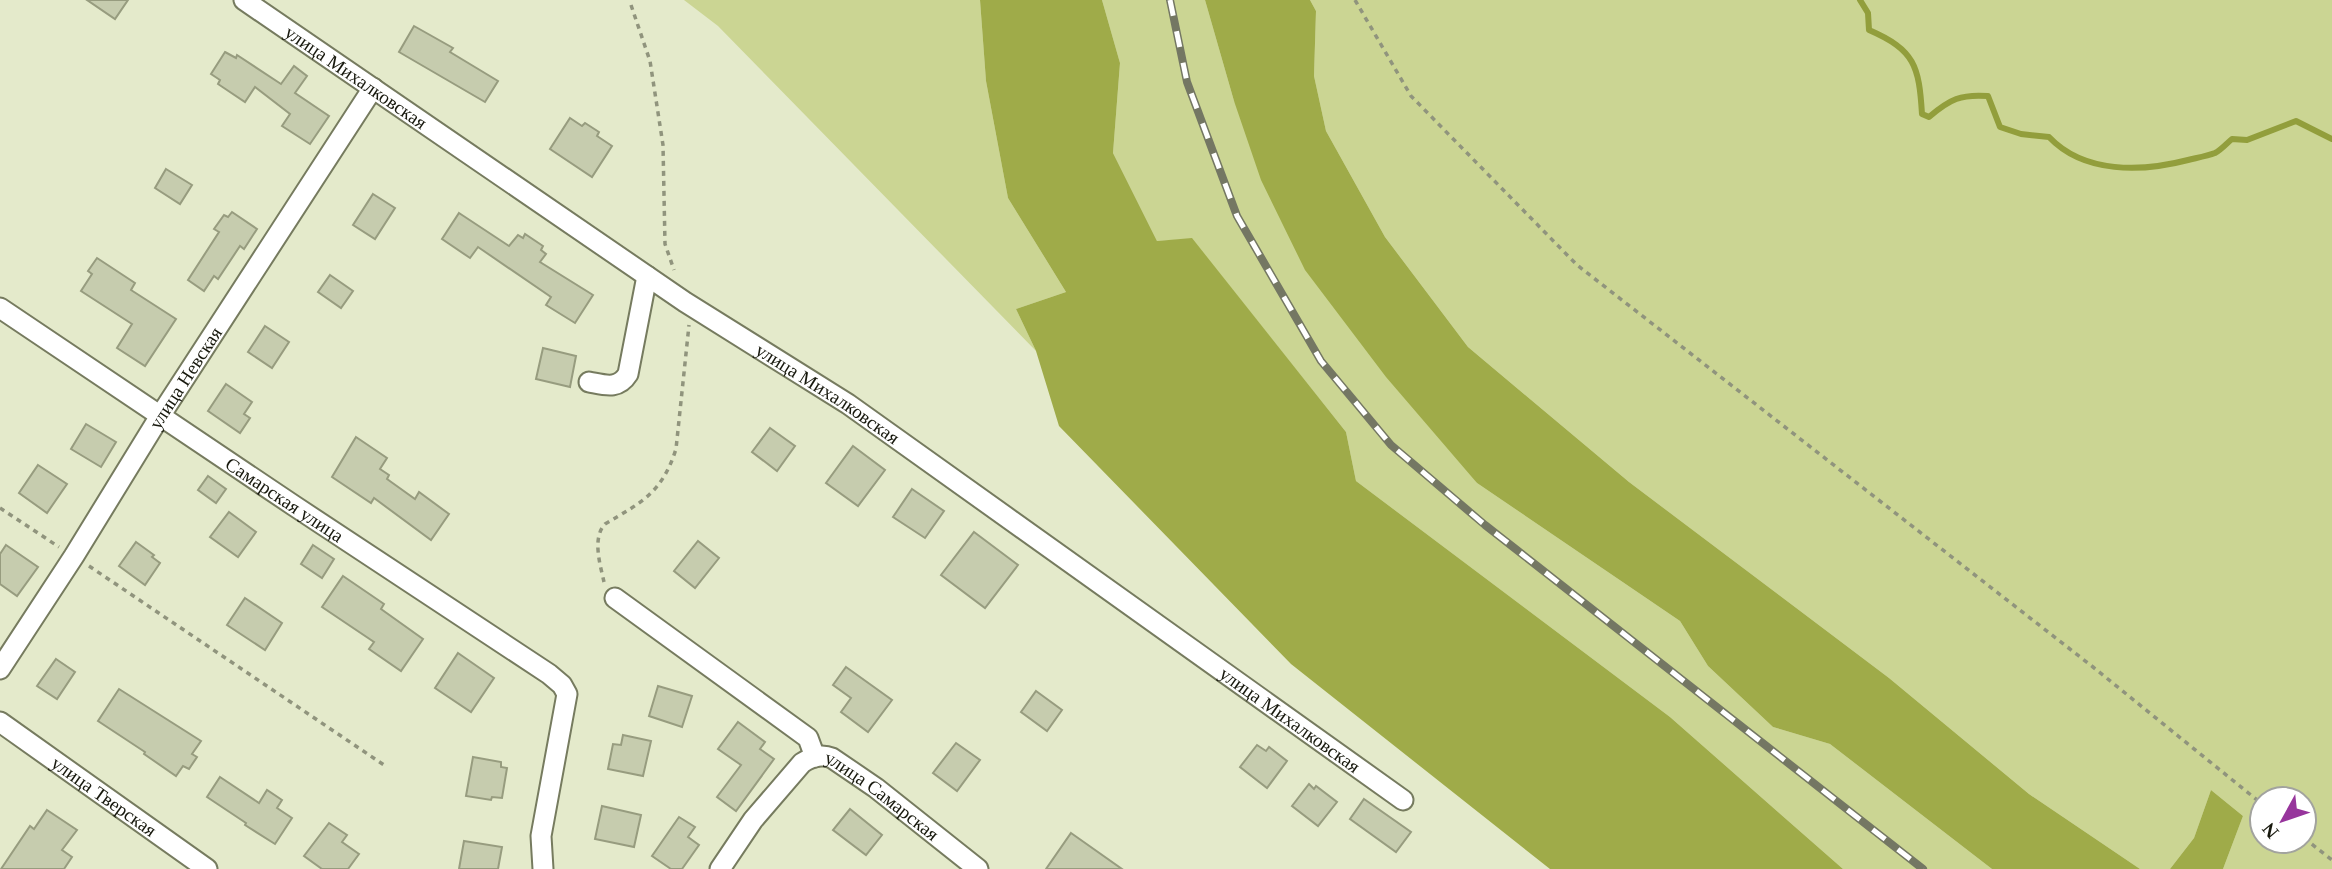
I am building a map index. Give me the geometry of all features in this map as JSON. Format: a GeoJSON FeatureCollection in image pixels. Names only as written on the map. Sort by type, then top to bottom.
{"type":"FeatureCollection","features":[{"type":"Feature","properties":{"kind":"street","name":"улица Михалковская"},"geometry":{"type":"LineString","coordinates":[[244,0],[688,304],[848,404],[1402,800]]}},
{"type":"Feature","properties":{"kind":"street","name":"улица Невская"},"geometry":{"type":"LineString","coordinates":[[0,669],[373,88]]}},
{"type":"Feature","properties":{"kind":"street"},"geometry":{"type":"LineString","coordinates":[[589,382],[614,386],[626,378],[647,276]]}},
{"type":"Feature","properties":{"kind":"street","name":"Самарская улица"},"geometry":{"type":"LineString","coordinates":[[0,308],[562,685],[567,694],[541,836],[543,869]]}},
{"type":"Feature","properties":{"kind":"street"},"geometry":{"type":"LineString","coordinates":[[615,598],[808,738],[815,757],[802,763],[753,820],[720,869]]}},
{"type":"Feature","properties":{"kind":"street","name":"улица Тверская"},"geometry":{"type":"LineString","coordinates":[[0,722],[207,869]]}},
{"type":"Feature","properties":{"kind":"street","name":"улица Самарская"},"geometry":{"type":"LineString","coordinates":[[815,757],[832,758],[876,788],[972,867]]}},
{"type":"Feature","properties":{"kind":"path"},"geometry":{"type":"LineString","coordinates":[[1355,0],[1410,96],[1577,265],[2093,667],[2248,793]]}},
{"type":"Feature","properties":{"kind":"path"},"geometry":{"type":"LineString","coordinates":[[615,598],[604,579],[598,533],[605,524],[651,495],[670,468],[676,449],[688,304],[665,244],[662,137],[650,61],[631,5]]}},
{"type":"Feature","properties":{"kind":"path"},"geometry":{"type":"LineString","coordinates":[[0,508],[384,765]]}},
{"type":"Feature","properties":{"kind":"path"},"geometry":{"type":"LineString","coordinates":[[2318,849],[2332,860]]}},
{"type":"Feature","properties":{"kind":"green space"},"geometry":{"type":"Polygon","coordinates":[[[684,0],[980,0],[986,81],[1008,198],[1066,292],[1016,309],[1036,351],[718,26],[684,0]]]}},
{"type":"Feature","properties":{"kind":"green space"},"geometry":{"type":"Polygon","coordinates":[[[980,0],[1102,0],[1120,63],[1113,153],[1157,241],[1192,238],[1346,432],[1356,481],[1670,717],[1843,869],[1550,869],[1291,664],[1059,426],[1036,351],[1016,309],[1066,292],[1008,198],[986,81],[980,0]]]}},
{"type":"Feature","properties":{"kind":"green space"},"geometry":{"type":"Polygon","coordinates":[[[1102,0],[1205,0],[1234,101],[1477,483],[1680,621],[1708,666],[1773,727],[1830,744],[1992,869],[1843,869],[1670,717],[1356,481],[1346,432],[1192,239],[1157,241],[1113,153],[1120,63],[1102,0]]]}},
{"type":"Feature","properties":{"kind":"green space"},"geometry":{"type":"Polygon","coordinates":[[[1205,0],[1310,0],[1316,11],[1314,76],[1326,131],[1385,237],[1468,347],[1629,482],[1889,678],[2029,794],[2140,869],[1992,869],[1830,744],[1773,727],[1708,666],[1680,621],[1477,483],[1386,377],[1305,270],[1261,180],[1234,101],[1205,0]]]}},
{"type":"Feature","properties":{"kind":"green space"},"geometry":{"type":"Polygon","coordinates":[[[1310,0],[2332,0],[2332,869],[2223,869],[2243,816],[2211,790],[2194,838],[2170,869],[2140,869],[2029,794],[1889,678],[1629,482],[1468,347],[1385,237],[1326,131],[1314,76],[1316,11],[1310,0]]]}},
{"type":"Feature","properties":{"kind":"green space"},"geometry":{"type":"Polygon","coordinates":[[[2211,790],[2243,816],[2223,869],[2170,869],[2194,838],[2211,790]]]}},
{"type":"Feature","properties":{"kind":"building"},"geometry":{"type":"Polygon","coordinates":[[[87,0],[128,0],[115,19],[87,0]]]}},
{"type":"Feature","properties":{"kind":"building"},"geometry":{"type":"Polygon","coordinates":[[[414,26],[453,48],[450,52],[498,81],[485,102],[399,52],[414,26]]]}},
{"type":"Feature","properties":{"kind":"building"},"geometry":{"type":"Polygon","coordinates":[[[225,52],[236,58],[237,55],[281,84],[294,66],[307,76],[295,93],[329,116],[310,144],[282,126],[290,114],[255,87],[245,102],[218,84],[220,80],[211,74],[225,52]]]}},
{"type":"Feature","properties":{"kind":"building"},"geometry":{"type":"Polygon","coordinates":[[[570,118],[599,132],[597,136],[612,146],[592,177],[550,149],[570,118]]]}},
{"type":"Feature","properties":{"kind":"building"},"geometry":{"type":"Polygon","coordinates":[[[166,169],[192,185],[180,204],[155,188],[166,169]]]}},
{"type":"Feature","properties":{"kind":"building"},"geometry":{"type":"Polygon","coordinates":[[[373,194],[395,208],[375,239],[353,225],[373,194]]]}},
{"type":"Feature","properties":{"kind":"building"},"geometry":{"type":"Polygon","coordinates":[[[232,212],[257,229],[244,249],[240,246],[218,279],[214,276],[204,291],[188,280],[219,232],[214,229],[224,215],[228,217],[232,212]]]}},
{"type":"Feature","properties":{"kind":"building"},"geometry":{"type":"Polygon","coordinates":[[[459,213],[509,246],[518,235],[523,238],[525,234],[543,246],[541,250],[546,254],[540,262],[593,295],[575,323],[546,305],[551,297],[478,247],[470,258],[442,239],[459,213]]]}},
{"type":"Feature","properties":{"kind":"building"},"geometry":{"type":"Polygon","coordinates":[[[97,258],[135,283],[131,290],[176,319],[145,366],[117,348],[132,324],[81,291],[92,274],[88,271],[97,258]]]}},
{"type":"Feature","properties":{"kind":"building"},"geometry":{"type":"Polygon","coordinates":[[[330,275],[353,291],[341,308],[318,292],[330,275]]]}},
{"type":"Feature","properties":{"kind":"building"},"geometry":{"type":"Polygon","coordinates":[[[265,326],[289,342],[272,368],[248,352],[265,326]]]}},
{"type":"Feature","properties":{"kind":"building"},"geometry":{"type":"Polygon","coordinates":[[[543,348],[576,356],[570,387],[536,379],[543,348]]]}},
{"type":"Feature","properties":{"kind":"building"},"geometry":{"type":"Polygon","coordinates":[[[226,384],[252,402],[244,414],[250,418],[240,433],[208,411],[226,384]]]}},
{"type":"Feature","properties":{"kind":"building"},"geometry":{"type":"Polygon","coordinates":[[[86,424],[116,442],[101,467],[71,449],[86,424]]]}},
{"type":"Feature","properties":{"kind":"building"},"geometry":{"type":"Polygon","coordinates":[[[770,428],[795,446],[777,471],[752,452],[770,428]]]}},
{"type":"Feature","properties":{"kind":"building"},"geometry":{"type":"Polygon","coordinates":[[[356,437],[387,458],[380,469],[389,475],[387,479],[415,499],[419,492],[449,514],[431,540],[374,498],[371,503],[332,477],[356,437]]]}},
{"type":"Feature","properties":{"kind":"building"},"geometry":{"type":"Polygon","coordinates":[[[853,446],[885,470],[858,506],[826,483],[853,446]]]}},
{"type":"Feature","properties":{"kind":"building"},"geometry":{"type":"Polygon","coordinates":[[[38,465],[67,484],[47,513],[19,493],[38,465]]]}},
{"type":"Feature","properties":{"kind":"building"},"geometry":{"type":"Polygon","coordinates":[[[208,476],[226,489],[216,503],[198,490],[208,476]]]}},
{"type":"Feature","properties":{"kind":"building"},"geometry":{"type":"Polygon","coordinates":[[[912,489],[944,511],[925,538],[893,517],[912,489]]]}},
{"type":"Feature","properties":{"kind":"building"},"geometry":{"type":"Polygon","coordinates":[[[229,512],[256,532],[238,557],[210,537],[229,512]]]}},
{"type":"Feature","properties":{"kind":"building"},"geometry":{"type":"Polygon","coordinates":[[[974,532],[1018,565],[985,608],[941,575],[974,532]]]}},
{"type":"Feature","properties":{"kind":"building"},"geometry":{"type":"Polygon","coordinates":[[[698,541],[719,558],[695,588],[674,571],[698,541]]]}},
{"type":"Feature","properties":{"kind":"building"},"geometry":{"type":"Polygon","coordinates":[[[136,542],[160,563],[145,585],[119,566],[136,542]]]}},
{"type":"Feature","properties":{"kind":"building"},"geometry":{"type":"Polygon","coordinates":[[[6,545],[38,567],[17,596],[0,584],[0,554],[6,545]]]}},
{"type":"Feature","properties":{"kind":"building"},"geometry":{"type":"Polygon","coordinates":[[[313,545],[334,559],[322,578],[301,564],[313,545]]]}},
{"type":"Feature","properties":{"kind":"building"},"geometry":{"type":"Polygon","coordinates":[[[343,576],[384,604],[381,609],[423,639],[401,671],[369,649],[374,642],[322,607],[343,576]]]}},
{"type":"Feature","properties":{"kind":"building"},"geometry":{"type":"Polygon","coordinates":[[[245,598],[282,623],[265,650],[227,625],[245,598]]]}},
{"type":"Feature","properties":{"kind":"building"},"geometry":{"type":"Polygon","coordinates":[[[458,653],[494,678],[471,712],[435,688],[458,653]]]}},
{"type":"Feature","properties":{"kind":"building"},"geometry":{"type":"Polygon","coordinates":[[[56,659],[75,672],[57,699],[37,686],[56,659]]]}},
{"type":"Feature","properties":{"kind":"building"},"geometry":{"type":"Polygon","coordinates":[[[846,667],[892,700],[868,732],[841,712],[851,698],[833,685],[846,667]]]}},
{"type":"Feature","properties":{"kind":"building"},"geometry":{"type":"Polygon","coordinates":[[[658,686],[692,696],[682,727],[649,716],[658,686]]]}},
{"type":"Feature","properties":{"kind":"building"},"geometry":{"type":"Polygon","coordinates":[[[119,689],[201,741],[192,754],[197,757],[189,769],[183,766],[176,776],[98,721],[119,689]]]}},
{"type":"Feature","properties":{"kind":"building"},"geometry":{"type":"Polygon","coordinates":[[[1036,691],[1062,710],[1047,731],[1021,712],[1036,691]]]}},
{"type":"Feature","properties":{"kind":"building"},"geometry":{"type":"Polygon","coordinates":[[[738,722],[765,742],[760,749],[774,759],[736,811],[717,797],[741,765],[718,749],[738,722]]]}},
{"type":"Feature","properties":{"kind":"building"},"geometry":{"type":"Polygon","coordinates":[[[623,735],[651,741],[643,776],[608,769],[613,744],[621,745],[623,735]]]}},
{"type":"Feature","properties":{"kind":"building"},"geometry":{"type":"Polygon","coordinates":[[[956,743],[980,760],[957,791],[933,773],[956,743]]]}},
{"type":"Feature","properties":{"kind":"building"},"geometry":{"type":"Polygon","coordinates":[[[1257,745],[1266,751],[1269,747],[1287,761],[1267,788],[1240,767],[1257,745]]]}},
{"type":"Feature","properties":{"kind":"building"},"geometry":{"type":"Polygon","coordinates":[[[473,757],[501,762],[501,767],[507,768],[502,798],[492,797],[491,800],[466,796],[473,757]]]}},
{"type":"Feature","properties":{"kind":"building"},"geometry":{"type":"Polygon","coordinates":[[[220,777],[259,803],[267,790],[282,800],[277,808],[292,818],[275,844],[207,797],[220,777]]]}},
{"type":"Feature","properties":{"kind":"building"},"geometry":{"type":"Polygon","coordinates":[[[1309,784],[1314,789],[1316,786],[1337,802],[1318,826],[1292,806],[1309,784]]]}},
{"type":"Feature","properties":{"kind":"building"},"geometry":{"type":"Polygon","coordinates":[[[1364,799],[1411,832],[1396,852],[1350,819],[1364,799]]]}},
{"type":"Feature","properties":{"kind":"building"},"geometry":{"type":"Polygon","coordinates":[[[602,806],[641,815],[634,847],[595,839],[602,806]]]}},
{"type":"Feature","properties":{"kind":"building"},"geometry":{"type":"Polygon","coordinates":[[[850,809],[882,835],[866,855],[833,830],[850,809]]]}},
{"type":"Feature","properties":{"kind":"building"},"geometry":{"type":"Polygon","coordinates":[[[47,810],[77,830],[62,850],[72,857],[64,869],[1,869],[30,826],[34,829],[47,810]]]}},
{"type":"Feature","properties":{"kind":"building"},"geometry":{"type":"Polygon","coordinates":[[[679,817],[695,827],[688,837],[699,845],[682,869],[671,869],[652,856],[679,817]]]}},
{"type":"Feature","properties":{"kind":"building"},"geometry":{"type":"Polygon","coordinates":[[[329,823],[347,835],[342,842],[359,854],[348,869],[322,869],[304,856],[329,823]]]}},
{"type":"Feature","properties":{"kind":"building"},"geometry":{"type":"Polygon","coordinates":[[[1071,833],[1122,869],[1046,869],[1071,833]]]}},
{"type":"Feature","properties":{"kind":"building"},"geometry":{"type":"Polygon","coordinates":[[[464,841],[502,847],[498,869],[459,869],[464,841]]]}},
{"type":"Feature","properties":{"kind":"waterway"},"geometry":{"type":"LineString","coordinates":[[1860,0],[1868,13],[1869,30],[1896,45],[1912,61],[1919,83],[1922,114],[1929,117],[1956,99],[1988,96],[2000,127],[2021,134],[2049,137],[2079,158],[2114,167],[2152,167],[2205,156],[2217,152],[2232,139],[2247,140],[2296,121],[2332,139]]}},
{"type":"Feature","properties":{"kind":"railway"},"geometry":{"type":"LineString","coordinates":[[1170,0],[1187,82],[1237,216],[1321,361],[1391,445],[1485,525],[1923,869]]}}]}
